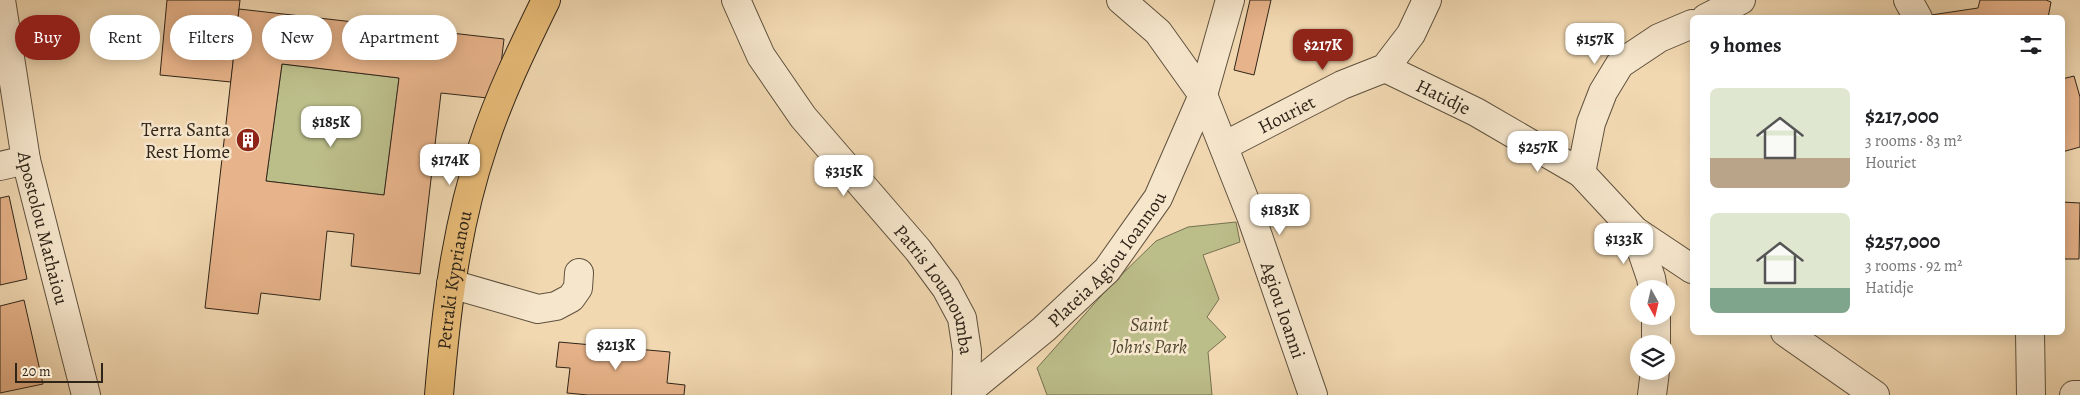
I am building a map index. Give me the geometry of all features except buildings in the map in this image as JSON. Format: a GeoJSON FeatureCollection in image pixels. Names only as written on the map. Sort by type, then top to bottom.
{"type":"FeatureCollection","features":[{"type":"Feature","properties":{"kind":"main road","name":"Petraki Kyprianou"},"geometry":{"type":"LineString","coordinates":[[439,395],[451,284],[466,208],[483,145],[520,55],[546,0]]}},
{"type":"Feature","properties":{"kind":"street","name":"Apostolou Mathaiou"},"geometry":{"type":"LineString","coordinates":[[1,0],[26,160],[86,395]]}},
{"type":"Feature","properties":{"kind":"street","name":"Patris Loumoumba"},"geometry":{"type":"LineString","coordinates":[[736,0],[762,56],[803,117],[918,250],[946,288],[962,318],[967,351],[969,394]]}},
{"type":"Feature","properties":{"kind":"street","name":"Agiou Ioanni"},"geometry":{"type":"LineString","coordinates":[[1121,0],[1158,32],[1203,95],[1251,216],[1313,395]]}},
{"type":"Feature","properties":{"kind":"street"},"geometry":{"type":"LineString","coordinates":[[1203,95],[1230,0]]}},
{"type":"Feature","properties":{"kind":"street"},"geometry":{"type":"LineString","coordinates":[[1385,68],[1411,34],[1427,0]]}},
{"type":"Feature","properties":{"kind":"street"},"geometry":{"type":"LineString","coordinates":[[1712,15],[1741,0]]}},
{"type":"Feature","properties":{"kind":"street"},"geometry":{"type":"LineString","coordinates":[[1908,0],[1916,15]]}},
{"type":"Feature","properties":{"kind":"street"},"geometry":{"type":"LineString","coordinates":[[1581,172],[1591,124],[1603,92],[1620,64],[1659,38],[1690,25]]}},
{"type":"Feature","properties":{"kind":"street","name":"Houriet"},"geometry":{"type":"LineString","coordinates":[[1224,146],[1342,85],[1385,68]]}},
{"type":"Feature","properties":{"kind":"street","name":"Hatidje"},"geometry":{"type":"LineString","coordinates":[[1385,68],[1476,112],[1581,172],[1635,231],[1690,268]]}},
{"type":"Feature","properties":{"kind":"street","name":"Plateia Agiou Ioannou"},"geometry":{"type":"LineString","coordinates":[[969,394],[1044,329],[1106,270],[1158,198],[1203,95]]}},
{"type":"Feature","properties":{"kind":"street"},"geometry":{"type":"LineString","coordinates":[[0,166],[26,160]]}},
{"type":"Feature","properties":{"kind":"street"},"geometry":{"type":"LineString","coordinates":[[1635,231],[1652,280]]}},
{"type":"Feature","properties":{"kind":"street"},"geometry":{"type":"LineString","coordinates":[[451,284],[538,309],[556,306],[571,298],[578,288],[579,273]]}},
{"type":"Feature","properties":{"kind":"street"},"geometry":{"type":"LineString","coordinates":[[1789,335],[1874,395]]}},
{"type":"Feature","properties":{"kind":"street"},"geometry":{"type":"LineString","coordinates":[[2030,335],[2031,395]]}},
{"type":"Feature","properties":{"kind":"street"},"geometry":{"type":"LineString","coordinates":[[1652,395],[1654,380]]}},
{"type":"Feature","properties":{"kind":"street"},"geometry":{"type":"LineString","coordinates":[[2074,395],[2080,395]]}},
{"type":"Feature","properties":{"kind":"green space"},"geometry":{"type":"Polygon","coordinates":[[[282,64],[399,78],[384,195],[266,181],[282,64]]]}},
{"type":"Feature","properties":{"kind":"green space","name":"Saint John's Park"},"geometry":{"type":"Polygon","coordinates":[[[1236,222],[1240,242],[1203,255],[1219,299],[1207,317],[1226,337],[1208,352],[1212,395],[1047,395],[1037,368],[1109,287],[1156,241],[1188,227],[1236,222]]]}},
{"type":"Feature","properties":{"kind":"place","name":"Terra Santa Rest Home"},"geometry":{"type":"Point","coordinates":[248,140]}}]}
